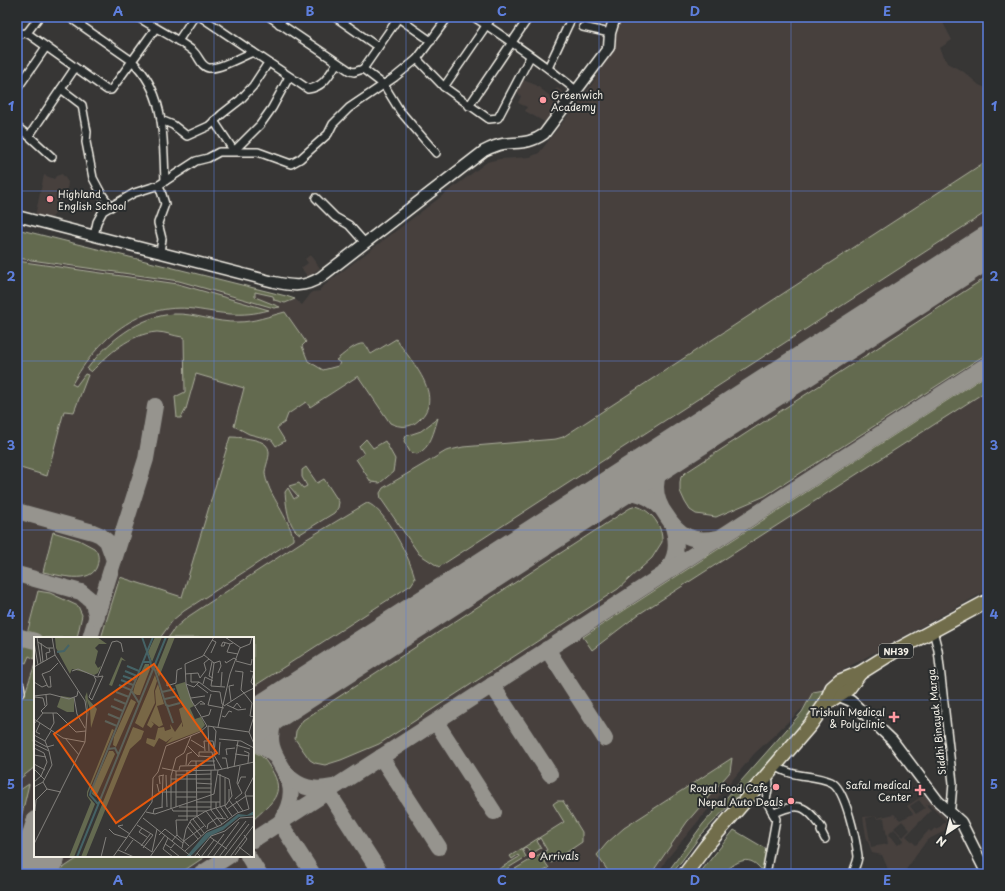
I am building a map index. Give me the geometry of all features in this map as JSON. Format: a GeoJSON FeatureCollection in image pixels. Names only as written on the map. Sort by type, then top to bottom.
{"type":"FeatureCollection","features":[{"type":"Feature","properties":{"kind":"highway","name":"NH39"},"geometry":{"type":"LineString","coordinates":[[685,874],[706,846],[772,770],[825,704],[842,691],[860,673],[896,651],[988,601]]}},
{"type":"Feature","properties":{"kind":"main road"},"geometry":{"type":"LineString","coordinates":[[17,216],[274,282],[297,286],[313,282],[484,151],[503,144],[526,143],[536,140],[544,134],[609,48],[610,33],[615,17]]}},
{"type":"Feature","properties":{"kind":"main road"},"geometry":{"type":"LineString","coordinates":[[842,691],[892,740],[938,801],[961,822],[987,874]]}},
{"type":"Feature","properties":{"kind":"street"},"geometry":{"type":"LineString","coordinates":[[27,33],[39,17]]}},
{"type":"Feature","properties":{"kind":"street"},"geometry":{"type":"LineString","coordinates":[[69,17],[132,61],[142,70],[154,90],[161,120],[162,183],[165,204],[158,223],[162,239],[160,252]]}},
{"type":"Feature","properties":{"kind":"street"},"geometry":{"type":"LineString","coordinates":[[138,17],[155,28],[164,31],[193,51],[208,68],[216,67],[253,52]]}},
{"type":"Feature","properties":{"kind":"street"},"geometry":{"type":"LineString","coordinates":[[178,41],[194,17]]}},
{"type":"Feature","properties":{"kind":"street"},"geometry":{"type":"LineString","coordinates":[[201,17],[308,89],[317,88],[321,85],[337,62]]}},
{"type":"Feature","properties":{"kind":"street"},"geometry":{"type":"LineString","coordinates":[[270,17],[354,72],[362,69],[398,17],[431,41]]}},
{"type":"Feature","properties":{"kind":"street"},"geometry":{"type":"LineString","coordinates":[[280,24],[284,17]]}},
{"type":"Feature","properties":{"kind":"street"},"geometry":{"type":"LineString","coordinates":[[335,17],[378,47]]}},
{"type":"Feature","properties":{"kind":"street"},"geometry":{"type":"LineString","coordinates":[[94,236],[97,222],[103,211],[134,193],[162,183],[196,161],[208,158],[219,152],[258,152],[291,164],[300,159],[328,134],[333,124],[344,113],[384,85],[417,59],[448,17]]}},
{"type":"Feature","properties":{"kind":"street"},"geometry":{"type":"LineString","coordinates":[[474,17],[577,90]]}},
{"type":"Feature","properties":{"kind":"street"},"geometry":{"type":"LineString","coordinates":[[444,87],[492,17]]}},
{"type":"Feature","properties":{"kind":"street"},"geometry":{"type":"LineString","coordinates":[[468,106],[529,17]]}},
{"type":"Feature","properties":{"kind":"street"},"geometry":{"type":"LineString","coordinates":[[548,68],[572,17]]}},
{"type":"Feature","properties":{"kind":"street"},"geometry":{"type":"LineString","coordinates":[[583,27],[610,33]]}},
{"type":"Feature","properties":{"kind":"street"},"geometry":{"type":"LineString","coordinates":[[17,34],[27,33],[107,90],[111,90],[155,28]]}},
{"type":"Feature","properties":{"kind":"street"},"geometry":{"type":"LineString","coordinates":[[17,89],[46,47]]}},
{"type":"Feature","properties":{"kind":"street"},"geometry":{"type":"LineString","coordinates":[[417,59],[444,87],[468,106],[489,119],[498,118],[530,57]]}},
{"type":"Feature","properties":{"kind":"street"},"geometry":{"type":"LineString","coordinates":[[161,120],[173,125],[187,136],[209,126],[247,94],[268,63]]}},
{"type":"Feature","properties":{"kind":"street"},"geometry":{"type":"LineString","coordinates":[[29,136],[75,68]]}},
{"type":"Feature","properties":{"kind":"street"},"geometry":{"type":"LineString","coordinates":[[362,69],[384,85],[400,111],[436,152]]}},
{"type":"Feature","properties":{"kind":"street"},"geometry":{"type":"LineString","coordinates":[[234,152],[247,136],[260,125],[272,108],[289,77]]}},
{"type":"Feature","properties":{"kind":"street"},"geometry":{"type":"LineString","coordinates":[[61,89],[82,105],[87,132],[86,142],[94,178],[101,193],[111,206]]}},
{"type":"Feature","properties":{"kind":"street"},"geometry":{"type":"LineString","coordinates":[[214,121],[234,152]]}},
{"type":"Feature","properties":{"kind":"street"},"geometry":{"type":"LineString","coordinates":[[17,127],[52,157]]}},
{"type":"Feature","properties":{"kind":"street"},"geometry":{"type":"LineString","coordinates":[[316,198],[335,218],[349,224],[365,243]]}},
{"type":"Feature","properties":{"kind":"street","name":"Siddhi Binayak Marga"},"geometry":{"type":"LineString","coordinates":[[933,631],[938,650],[953,783],[952,802],[948,811]]}},
{"type":"Feature","properties":{"kind":"street"},"geometry":{"type":"LineString","coordinates":[[17,683],[20,685],[22,692],[17,696]]}},
{"type":"Feature","properties":{"kind":"street"},"geometry":{"type":"LineString","coordinates":[[766,874],[776,819],[766,800],[772,770],[833,783],[839,790],[852,828],[858,858],[853,874]]}},
{"type":"Feature","properties":{"kind":"street"},"geometry":{"type":"LineString","coordinates":[[773,814],[788,806],[797,806],[804,809],[814,817],[822,828],[821,832],[825,839]]}},
{"type":"Feature","properties":{"kind":"shaded area"},"geometry":{"type":"Polygon","coordinates":[[[620,17],[940,17],[952,40],[940,48],[947,63],[964,72],[979,85],[988,89],[988,590],[843,670],[754,754],[666,860],[658,874],[17,874],[17,229],[286,296],[295,299],[302,305],[312,292],[320,291],[320,289],[336,276],[487,162],[499,159],[530,157],[539,153],[592,84],[607,60],[620,17]]]}},
{"type":"Feature","properties":{"kind":"shaded area","name":"Greenwich Academy"},"geometry":{"type":"Polygon","coordinates":[[[523,80],[536,85],[550,96],[557,88],[569,96],[548,124],[525,111],[527,107],[518,103],[521,96],[517,93],[523,80]]]}},
{"type":"Feature","properties":{"kind":"shaded area","name":"Highland English School"},"geometry":{"type":"Polygon","coordinates":[[[62,174],[68,182],[67,190],[54,215],[50,220],[35,216],[44,175],[54,179],[56,176],[62,174]]]}},
{"type":"Feature","properties":{"kind":"shaded area"},"geometry":{"type":"Polygon","coordinates":[[[310,255],[320,268],[308,277],[301,268],[308,263],[305,259],[310,255]]]}},
{"type":"Feature","properties":{"kind":"shaded area"},"geometry":{"type":"Polygon","coordinates":[[[924,795],[951,824],[941,833],[927,840],[903,874],[890,874],[882,855],[872,853],[866,836],[863,817],[875,816],[866,818],[871,847],[888,844],[884,818],[877,819],[876,816],[877,818],[894,814],[900,820],[913,814],[907,806],[924,795]],[[919,800],[910,806],[916,814],[925,808],[919,800]],[[928,804],[926,805],[931,810],[906,836],[916,845],[929,830],[931,832],[935,828],[937,830],[946,821],[928,804]],[[902,821],[894,828],[903,837],[910,830],[902,821]],[[894,829],[888,835],[898,845],[904,840],[894,829]]]}},
{"type":"Feature","properties":{"kind":"green space"},"geometry":{"type":"Polygon","coordinates":[[[988,160],[988,211],[439,567],[419,554],[381,499],[380,493],[383,488],[446,451],[463,447],[556,439],[563,437],[988,160]]]}},
{"type":"Feature","properties":{"kind":"green space"},"geometry":{"type":"Polygon","coordinates":[[[17,229],[295,299],[285,303],[274,300],[273,296],[255,292],[255,297],[280,307],[274,308],[179,281],[17,258],[17,229]]]}},
{"type":"Feature","properties":{"kind":"green space"},"geometry":{"type":"Polygon","coordinates":[[[17,261],[178,284],[269,310],[249,314],[240,314],[174,308],[155,311],[122,327],[94,352],[72,384],[76,386],[85,374],[88,375],[74,412],[64,411],[47,476],[17,467],[17,261]]]}},
{"type":"Feature","properties":{"kind":"green space"},"geometry":{"type":"Polygon","coordinates":[[[988,276],[988,353],[765,496],[716,517],[696,514],[690,510],[680,491],[681,477],[685,473],[988,276]]]}},
{"type":"Feature","properties":{"kind":"green space"},"geometry":{"type":"Polygon","coordinates":[[[285,312],[306,342],[302,346],[308,361],[323,370],[338,366],[340,363],[336,360],[357,345],[364,344],[371,354],[396,339],[417,368],[427,389],[429,400],[426,410],[419,420],[409,426],[398,426],[390,423],[358,376],[310,407],[306,402],[288,414],[285,422],[277,428],[285,441],[276,446],[272,440],[249,434],[234,426],[244,388],[196,374],[186,409],[181,418],[177,418],[175,397],[185,392],[184,338],[182,337],[157,332],[137,337],[112,352],[91,372],[87,369],[104,349],[125,332],[136,325],[161,316],[182,314],[222,321],[244,322],[285,312]]]}},
{"type":"Feature","properties":{"kind":"green space"},"geometry":{"type":"Polygon","coordinates":[[[988,374],[988,390],[639,614],[592,650],[583,637],[988,374]]]}},
{"type":"Feature","properties":{"kind":"green space"},"geometry":{"type":"Polygon","coordinates":[[[438,418],[431,439],[426,448],[417,454],[410,452],[404,441],[406,436],[421,431],[438,418]]]}},
{"type":"Feature","properties":{"kind":"green space"},"geometry":{"type":"Polygon","coordinates":[[[230,437],[260,441],[266,445],[269,451],[265,472],[266,478],[271,492],[291,529],[293,540],[184,611],[173,620],[161,637],[101,637],[120,577],[182,597],[230,437]]]}},
{"type":"Feature","properties":{"kind":"green space"},"geometry":{"type":"Polygon","coordinates":[[[366,439],[373,448],[385,441],[395,459],[393,472],[380,483],[371,482],[356,459],[364,454],[359,446],[366,439]]]}},
{"type":"Feature","properties":{"kind":"green space"},"geometry":{"type":"Polygon","coordinates":[[[306,467],[317,483],[324,479],[339,502],[338,508],[334,513],[300,534],[296,531],[290,521],[285,492],[288,488],[294,499],[298,496],[289,486],[299,483],[303,488],[307,486],[302,477],[302,470],[306,467]]]}},
{"type":"Feature","properties":{"kind":"green space"},"geometry":{"type":"Polygon","coordinates":[[[367,503],[374,506],[389,524],[409,561],[415,579],[411,585],[254,686],[254,637],[169,637],[175,628],[189,616],[300,543],[367,503]]]}},
{"type":"Feature","properties":{"kind":"green space"},"geometry":{"type":"Polygon","coordinates":[[[636,506],[647,511],[655,520],[662,536],[662,542],[652,558],[618,589],[379,744],[325,765],[315,763],[310,760],[295,739],[296,731],[303,720],[630,508],[636,506]]]}},
{"type":"Feature","properties":{"kind":"green space"},"geometry":{"type":"Polygon","coordinates":[[[53,532],[79,540],[94,548],[98,554],[98,559],[94,572],[81,577],[73,577],[43,572],[53,532]]]}},
{"type":"Feature","properties":{"kind":"green space"},"geometry":{"type":"Polygon","coordinates":[[[38,591],[50,593],[78,606],[82,615],[77,637],[38,637],[27,634],[38,591]]]}},
{"type":"Feature","properties":{"kind":"green space"},"geometry":{"type":"Polygon","coordinates":[[[25,642],[34,646],[34,658],[29,656],[26,663],[20,661],[25,642]]]}},
{"type":"Feature","properties":{"kind":"green space"},"geometry":{"type":"Polygon","coordinates":[[[34,667],[34,768],[17,781],[17,701],[26,690],[34,667]]]}},
{"type":"Feature","properties":{"kind":"green space"},"geometry":{"type":"Polygon","coordinates":[[[824,690],[826,692],[795,735],[701,835],[672,874],[666,874],[703,824],[802,712],[813,692],[824,690]]]}},
{"type":"Feature","properties":{"kind":"green space"},"geometry":{"type":"Polygon","coordinates":[[[254,752],[261,756],[276,778],[277,792],[275,798],[254,819],[254,752]]]}},
{"type":"Feature","properties":{"kind":"green space"},"geometry":{"type":"Polygon","coordinates":[[[732,758],[730,772],[687,822],[651,874],[610,874],[597,855],[607,843],[624,828],[732,758]]]}},
{"type":"Feature","properties":{"kind":"green space"},"geometry":{"type":"Polygon","coordinates":[[[29,784],[17,835],[17,792],[29,784]]]}},
{"type":"Feature","properties":{"kind":"green space"},"geometry":{"type":"Polygon","coordinates":[[[557,801],[563,801],[582,832],[582,842],[551,863],[549,859],[545,862],[549,868],[539,874],[518,874],[515,869],[547,850],[540,838],[537,841],[541,848],[531,854],[526,847],[522,849],[526,857],[505,870],[507,874],[502,874],[499,869],[519,857],[518,855],[512,859],[510,856],[564,822],[553,804],[557,801]]]}},
{"type":"Feature","properties":{"kind":"green space"},"geometry":{"type":"Polygon","coordinates":[[[734,830],[768,850],[763,872],[753,862],[743,861],[733,865],[723,874],[699,874],[734,830]]]}},
{"type":"Feature","properties":{"kind":"green space"},"geometry":{"type":"Polygon","coordinates":[[[80,857],[204,857],[179,874],[54,874],[80,857]]]}},
{"type":"Feature","properties":{"kind":"taxiway"},"geometry":{"type":"LineString","coordinates":[[975,255],[988,252]]}},
{"type":"Feature","properties":{"kind":"taxiway"},"geometry":{"type":"LineString","coordinates":[[254,839],[988,364]]}},
{"type":"Feature","properties":{"kind":"taxiway"},"geometry":{"type":"LineString","coordinates":[[114,560],[146,459],[155,406]]}},
{"type":"Feature","properties":{"kind":"taxiway"},"geometry":{"type":"LineString","coordinates":[[669,453],[660,469],[656,482],[657,495],[662,509],[676,528],[687,536],[701,539],[717,538]]}},
{"type":"Feature","properties":{"kind":"taxiway"},"geometry":{"type":"LineString","coordinates":[[608,492],[636,493],[648,498],[660,507]]}},
{"type":"Feature","properties":{"kind":"taxiway"},"geometry":{"type":"LineString","coordinates":[[17,511],[93,532],[100,535],[107,541],[114,560],[90,637]]}},
{"type":"Feature","properties":{"kind":"taxiway"},"geometry":{"type":"LineString","coordinates":[[665,572],[672,561],[675,551],[676,539],[673,527]]}},
{"type":"Feature","properties":{"kind":"taxiway"},"geometry":{"type":"LineString","coordinates":[[17,574],[81,592],[92,601],[97,617]]}},
{"type":"Feature","properties":{"kind":"taxiway"},"geometry":{"type":"LineString","coordinates":[[17,636],[34,641]]}},
{"type":"Feature","properties":{"kind":"taxiway"},"geometry":{"type":"LineString","coordinates":[[547,649],[605,739]]}},
{"type":"Feature","properties":{"kind":"taxiway"},"geometry":{"type":"LineString","coordinates":[[492,685],[550,774]]}},
{"type":"Feature","properties":{"kind":"taxiway"},"geometry":{"type":"LineString","coordinates":[[286,701],[275,719],[271,737],[273,749],[288,779],[291,791],[289,805],[280,823],[313,874]]}},
{"type":"Feature","properties":{"kind":"taxiway"},"geometry":{"type":"LineString","coordinates":[[436,722],[494,812]]}},
{"type":"Feature","properties":{"kind":"taxiway"},"geometry":{"type":"LineString","coordinates":[[254,742],[274,755]]}},
{"type":"Feature","properties":{"kind":"taxiway"},"geometry":{"type":"LineString","coordinates":[[381,757],[439,847]]}},
{"type":"Feature","properties":{"kind":"taxiway"},"geometry":{"type":"LineString","coordinates":[[287,775],[302,786],[319,789],[332,787]]}},
{"type":"Feature","properties":{"kind":"taxiway"},"geometry":{"type":"LineString","coordinates":[[328,792],[381,874]]}},
{"type":"Feature","properties":{"kind":"taxiway"},"geometry":{"type":"LineString","coordinates":[[17,874],[34,822]]}},
{"type":"Feature","properties":{"kind":"taxiway"},"geometry":{"type":"LineString","coordinates":[[201,874],[227,857]]}},
{"type":"Feature","properties":{"kind":"taxiway"},"geometry":{"type":"LineString","coordinates":[[249,857],[259,874]]}},
{"type":"Feature","properties":{"kind":"taxiway"},"geometry":{"type":"LineString","coordinates":[[30,874],[41,858]]}},
{"type":"Feature","properties":{"kind":"runway"},"geometry":{"type":"LineString","coordinates":[[254,721],[988,247]]}},
{"type":"Feature","properties":{"kind":"runway"},"geometry":{"type":"LineString","coordinates":[[18,874],[44,857]]}},
{"type":"Feature","properties":{"kind":"place","name":"Greenwich Academy"},"geometry":{"type":"Point","coordinates":[543,100]}},
{"type":"Feature","properties":{"kind":"place","name":"Highland English School"},"geometry":{"type":"Point","coordinates":[50,199]}},
{"type":"Feature","properties":{"kind":"place","name":"Trishuli Medical & Polyclinic"},"geometry":{"type":"Point","coordinates":[894,717]}},
{"type":"Feature","properties":{"kind":"place","name":"Royal Food Cafe"},"geometry":{"type":"Point","coordinates":[776,787]}},
{"type":"Feature","properties":{"kind":"place","name":"Safal medical Center"},"geometry":{"type":"Point","coordinates":[920,790]}},
{"type":"Feature","properties":{"kind":"place","name":"Nepal Auto Deals"},"geometry":{"type":"Point","coordinates":[791,801]}},
{"type":"Feature","properties":{"kind":"place","name":"Arrivals"},"geometry":{"type":"Point","coordinates":[532,855]}}]}
